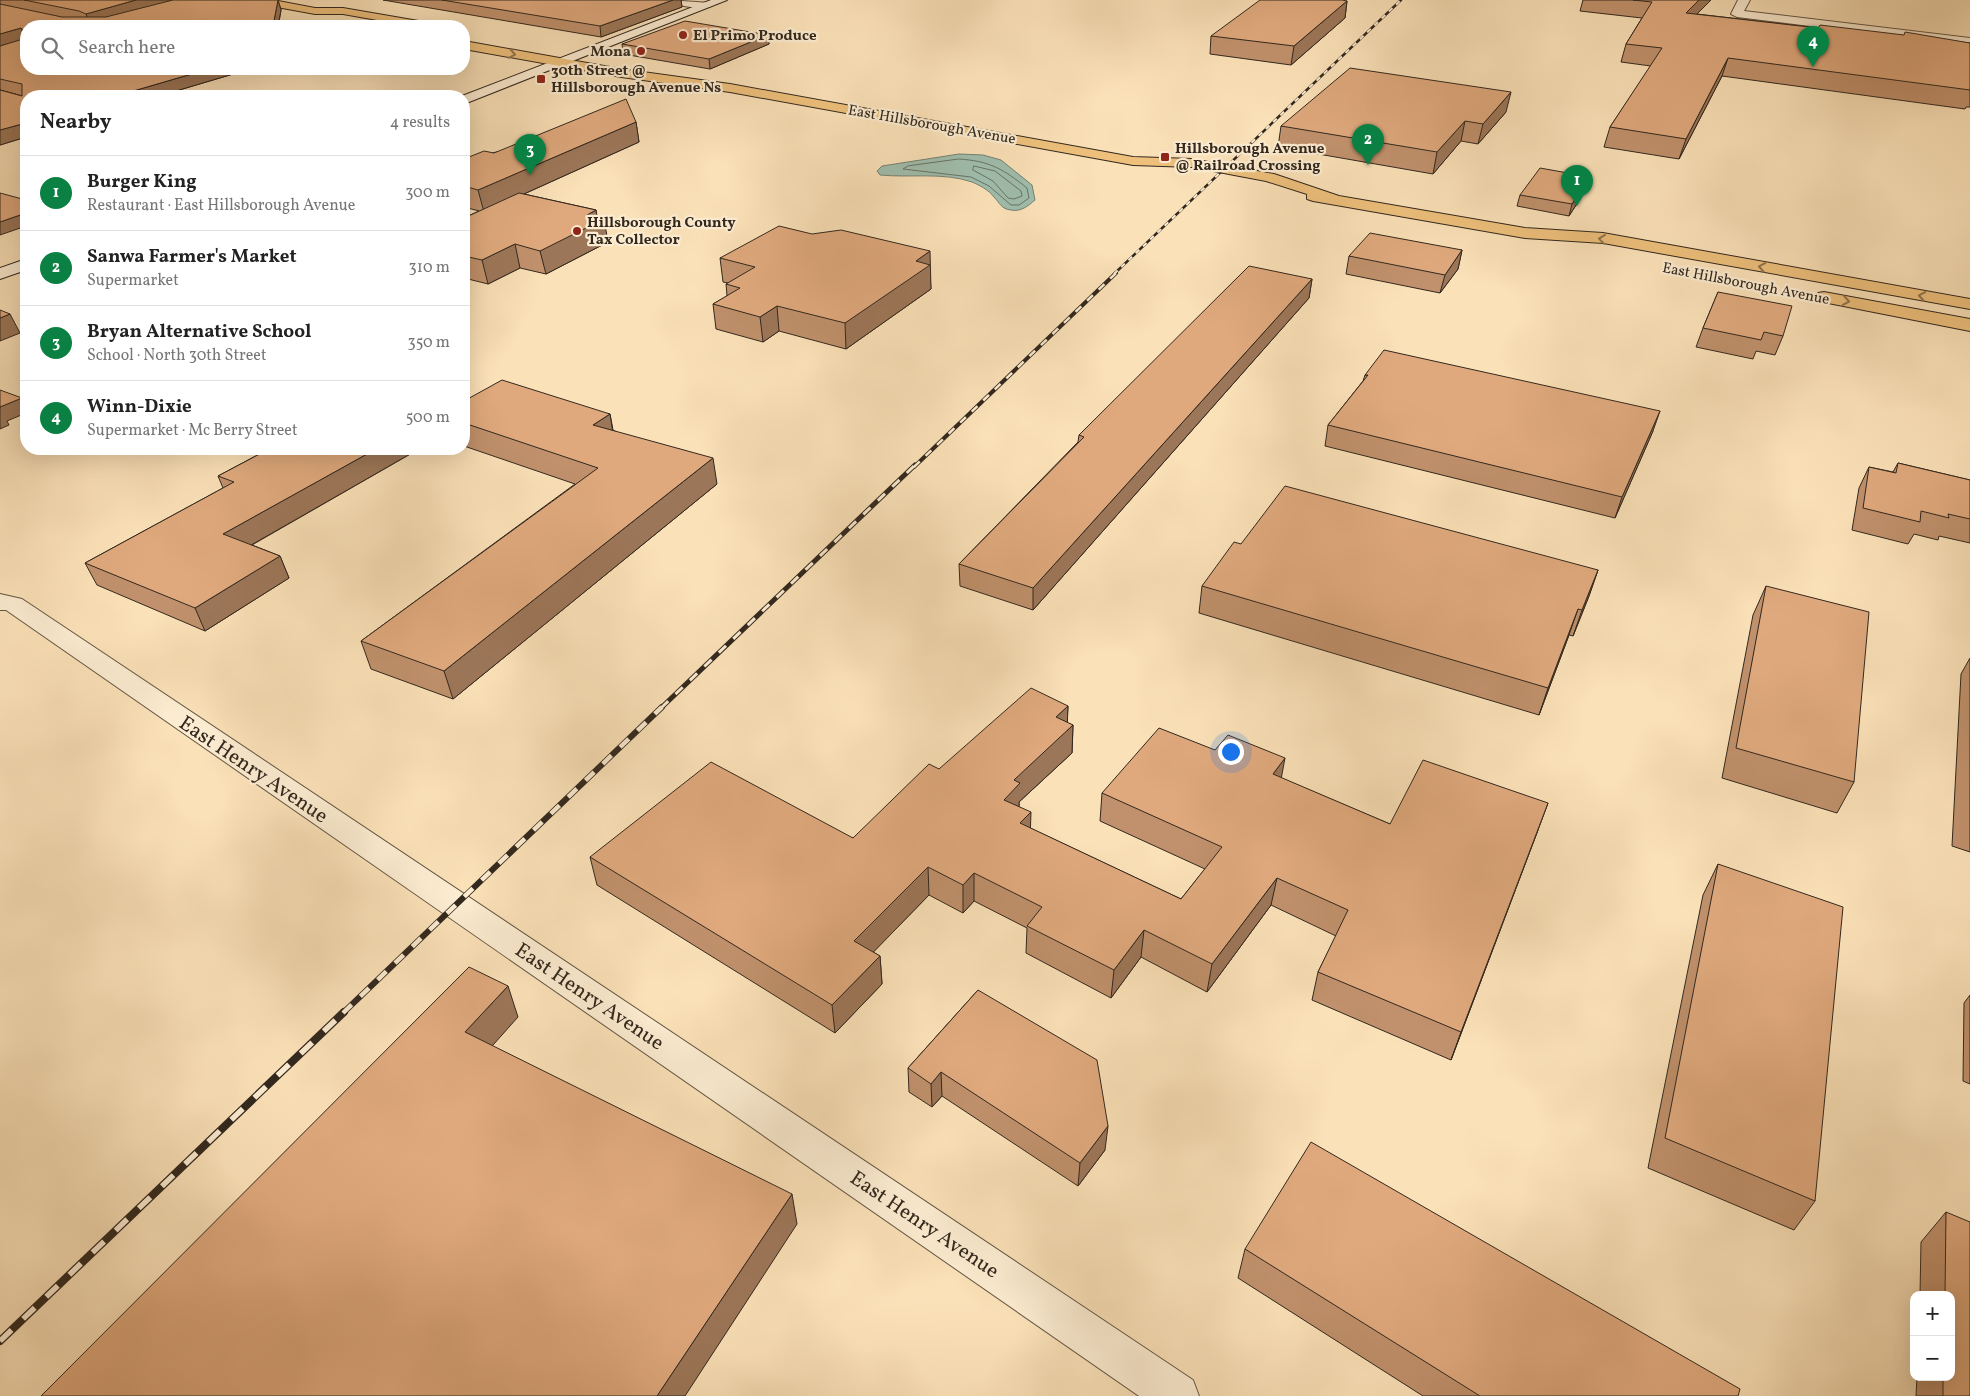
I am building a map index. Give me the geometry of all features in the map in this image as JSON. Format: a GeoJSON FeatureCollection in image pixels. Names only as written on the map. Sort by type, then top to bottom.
{"type":"FeatureCollection","features":[{"type":"Feature","properties":{"kind":"main road"},"geometry":{"type":"LineString","coordinates":[[255,0],[315,11],[343,11],[395,20]]}},
{"type":"Feature","properties":{"kind":"main road"},"geometry":{"type":"LineString","coordinates":[[315,11],[315,17],[332,20]]}},
{"type":"Feature","properties":{"kind":"main road","name":"East Hillsborough Avenue"},"geometry":{"type":"LineString","coordinates":[[470,33],[645,64],[730,88]]}},
{"type":"Feature","properties":{"kind":"main road","name":"East Hillsborough Avenue"},"geometry":{"type":"LineString","coordinates":[[470,46],[621,73],[730,88],[1134,161],[1192,164],[1269,177],[1332,197]]}},
{"type":"Feature","properties":{"kind":"main road","name":"East Hillsborough Avenue"},"geometry":{"type":"LineString","coordinates":[[1134,161],[1184,178]]}},
{"type":"Feature","properties":{"kind":"main road","name":"East Hillsborough Avenue"},"geometry":{"type":"LineString","coordinates":[[1268,192],[1332,197],[1525,233],[1603,238],[1970,304]]}},
{"type":"Feature","properties":{"kind":"main road","name":"East Hillsborough Avenue"},"geometry":{"type":"LineString","coordinates":[[1525,233],[1590,254]]}},
{"type":"Feature","properties":{"kind":"main road","name":"East Hillsborough Avenue"},"geometry":{"type":"LineString","coordinates":[[1804,294],[1970,325]]}},
{"type":"Feature","properties":{"kind":"street"},"geometry":{"type":"LineString","coordinates":[[673,0],[707,5]]}},
{"type":"Feature","properties":{"kind":"street"},"geometry":{"type":"LineString","coordinates":[[470,98],[721,0]]}},
{"type":"Feature","properties":{"kind":"street"},"geometry":{"type":"LineString","coordinates":[[1744,0],[1737,14],[1970,42]]}},
{"type":"Feature","properties":{"kind":"street"},"geometry":{"type":"LineString","coordinates":[[0,274],[20,266]]}},
{"type":"Feature","properties":{"kind":"street","name":"East Henry Avenue"},"geometry":{"type":"LineString","coordinates":[[0,602],[13,604],[1177,1396]]}},
{"type":"Feature","properties":{"kind":"water"},"geometry":{"type":"Polygon","coordinates":[[[959,154],[983,155],[1001,160],[1032,185],[1035,200],[1021,209],[1008,209],[1001,205],[987,190],[972,182],[938,176],[880,175],[877,171],[882,166],[959,154]]]}},
{"type":"Feature","properties":{"kind":"building"},"geometry":{"type":"Polygon","coordinates":[[[24,0],[136,0],[86,14],[24,0]]]}},
{"type":"Feature","properties":{"kind":"building"},"geometry":{"type":"Polygon","coordinates":[[[173,0],[278,0],[274,20],[20,20],[20,28],[0,34],[0,4],[62,17],[106,17],[173,0]]]}},
{"type":"Feature","properties":{"kind":"building"},"geometry":{"type":"Polygon","coordinates":[[[442,0],[673,0],[600,26],[442,0]]]}},
{"type":"Feature","properties":{"kind":"building"},"geometry":{"type":"Polygon","coordinates":[[[1260,0],[1347,1],[1294,46],[1211,36],[1260,0]]]}},
{"type":"Feature","properties":{"kind":"building"},"geometry":{"type":"Polygon","coordinates":[[[1633,0],[1699,0],[1686,13],[1818,28],[1820,25],[1904,35],[1905,32],[1970,43],[1970,90],[1728,58],[1686,139],[1610,127],[1662,48],[1626,44],[1652,2],[1633,0]]]}},
{"type":"Feature","properties":{"kind":"building"},"geometry":{"type":"Polygon","coordinates":[[[685,21],[768,35],[709,59],[622,44],[685,21]]]}},
{"type":"Feature","properties":{"kind":"building"},"geometry":{"type":"Polygon","coordinates":[[[20,40],[20,75],[188,75],[137,90],[22,90],[22,84],[0,79],[0,46],[20,40]]]}},
{"type":"Feature","properties":{"kind":"building"},"geometry":{"type":"Polygon","coordinates":[[[1350,68],[1511,92],[1483,124],[1465,121],[1437,152],[1281,126],[1350,68]]]}},
{"type":"Feature","properties":{"kind":"building"},"geometry":{"type":"Polygon","coordinates":[[[0,90],[20,95],[20,125],[0,130],[0,90]]]}},
{"type":"Feature","properties":{"kind":"building"},"geometry":{"type":"Polygon","coordinates":[[[626,99],[636,122],[478,190],[470,188],[470,157],[484,151],[494,153],[626,99]]]}},
{"type":"Feature","properties":{"kind":"building"},"geometry":{"type":"Polygon","coordinates":[[[1540,168],[1590,177],[1572,204],[1520,195],[1540,168]]]}},
{"type":"Feature","properties":{"kind":"building"},"geometry":{"type":"Polygon","coordinates":[[[0,193],[20,198],[20,215],[0,222],[0,193]]]}},
{"type":"Feature","properties":{"kind":"building"},"geometry":{"type":"Polygon","coordinates":[[[519,193],[596,210],[587,215],[604,219],[540,251],[515,244],[482,260],[470,257],[470,215],[519,193]]]}},
{"type":"Feature","properties":{"kind":"building"},"geometry":{"type":"Polygon","coordinates":[[[779,226],[812,234],[841,230],[930,251],[916,261],[930,265],[845,323],[777,306],[760,317],[713,304],[740,288],[726,284],[755,267],[720,258],[779,226]]]}},
{"type":"Feature","properties":{"kind":"building"},"geometry":{"type":"Polygon","coordinates":[[[1370,233],[1462,250],[1445,275],[1349,256],[1370,233]]]}},
{"type":"Feature","properties":{"kind":"building"},"geometry":{"type":"Polygon","coordinates":[[[1249,266],[1312,279],[1033,588],[959,564],[1084,437],[1079,435],[1249,266]]]}},
{"type":"Feature","properties":{"kind":"building"},"geometry":{"type":"Polygon","coordinates":[[[1718,292],[1792,306],[1783,336],[1764,332],[1761,340],[1703,328],[1718,292]]]}},
{"type":"Feature","properties":{"kind":"building"},"geometry":{"type":"Polygon","coordinates":[[[0,310],[10,314],[0,318],[0,310]]]}},
{"type":"Feature","properties":{"kind":"building"},"geometry":{"type":"Polygon","coordinates":[[[1384,350],[1660,411],[1622,497],[1328,425],[1368,375],[1365,375],[1384,350]]]}},
{"type":"Feature","properties":{"kind":"building"},"geometry":{"type":"Polygon","coordinates":[[[502,380],[610,414],[593,425],[713,458],[444,671],[361,641],[598,468],[470,425],[470,398],[502,380]]]}},
{"type":"Feature","properties":{"kind":"building"},"geometry":{"type":"Polygon","coordinates":[[[0,390],[20,397],[20,399],[0,407],[0,390]]]}},
{"type":"Feature","properties":{"kind":"building"},"geometry":{"type":"Polygon","coordinates":[[[258,455],[365,455],[223,534],[280,556],[195,608],[85,563],[234,482],[218,476],[258,455]]]}},
{"type":"Feature","properties":{"kind":"building"},"geometry":{"type":"Polygon","coordinates":[[[1898,463],[1970,480],[1970,519],[1948,514],[1949,518],[1921,511],[1920,522],[1863,508],[1869,467],[1896,473],[1898,463]]]}},
{"type":"Feature","properties":{"kind":"building"},"geometry":{"type":"Polygon","coordinates":[[[1285,486],[1598,570],[1582,610],[1578,609],[1548,688],[1202,586],[1234,542],[1241,544],[1285,486]]]}},
{"type":"Feature","properties":{"kind":"building"},"geometry":{"type":"Polygon","coordinates":[[[1766,586],[1869,612],[1854,782],[1736,748],[1766,586]]]}},
{"type":"Feature","properties":{"kind":"building"},"geometry":{"type":"Polygon","coordinates":[[[1031,688],[1068,706],[1056,717],[1073,725],[1014,780],[1020,783],[1004,800],[1031,812],[1020,823],[1181,899],[1222,847],[1102,793],[1159,728],[1215,750],[1228,735],[1285,758],[1273,774],[1390,824],[1423,760],[1548,803],[1461,1032],[1318,972],[1348,910],[1277,878],[1212,964],[1144,930],[1114,970],[1027,926],[1042,907],[974,873],[963,885],[928,867],[854,941],[880,956],[832,1005],[590,857],[711,762],[853,838],[929,764],[939,769],[1031,688]]]}},
{"type":"Feature","properties":{"kind":"building"},"geometry":{"type":"Polygon","coordinates":[[[1718,864],[1843,907],[1815,1201],[1665,1138],[1718,864]]]}},
{"type":"Feature","properties":{"kind":"building"},"geometry":{"type":"Polygon","coordinates":[[[469,967],[508,986],[465,1032],[792,1194],[657,1396],[41,1396],[469,967]]]}},
{"type":"Feature","properties":{"kind":"building"},"geometry":{"type":"Polygon","coordinates":[[[978,990],[1097,1060],[1108,1126],[1080,1163],[941,1072],[931,1084],[908,1068],[978,990]]]}},
{"type":"Feature","properties":{"kind":"building"},"geometry":{"type":"Polygon","coordinates":[[[1311,1142],[1740,1389],[1738,1396],[1480,1396],[1245,1249],[1311,1142]]]}},
{"type":"Feature","properties":{"kind":"building"},"geometry":{"type":"Polygon","coordinates":[[[1946,1212],[1970,1222],[1970,1396],[1943,1396],[1943,1381],[1955,1381],[1955,1291],[1945,1291],[1946,1212]]]}},
{"type":"Feature","properties":{"kind":"railway"},"geometry":{"type":"LineString","coordinates":[[1114,274],[1401,0]]}},
{"type":"Feature","properties":{"kind":"railway"},"geometry":{"type":"LineString","coordinates":[[914,467],[1116,273]]}},
{"type":"Feature","properties":{"kind":"railway"},"geometry":{"type":"LineString","coordinates":[[661,708],[915,465]]}},
{"type":"Feature","properties":{"kind":"railway"},"geometry":{"type":"LineString","coordinates":[[343,1013],[662,707]]}},
{"type":"Feature","properties":{"kind":"railway"},"geometry":{"type":"LineString","coordinates":[[0,1341],[344,1012]]}},
{"type":"Feature","properties":{"kind":"place","name":"El Primo Produce"},"geometry":{"type":"Point","coordinates":[683,35]}},
{"type":"Feature","properties":{"kind":"place","name":"Mona"},"geometry":{"type":"Point","coordinates":[641,51]}},
{"type":"Feature","properties":{"kind":"place","name":"Winn-Dixie"},"geometry":{"type":"Point","coordinates":[1813,67]}},
{"type":"Feature","properties":{"kind":"place","name":"30th Street @ Hillsborough Avenue Ns"},"geometry":{"type":"Point","coordinates":[541,79]}},
{"type":"Feature","properties":{"kind":"place","name":"Hillsborough Avenue @ Railroad Crossing"},"geometry":{"type":"Point","coordinates":[1165,157]}},
{"type":"Feature","properties":{"kind":"place","name":"Sanwa Farmer's Market"},"geometry":{"type":"Point","coordinates":[1368,165]}},
{"type":"Feature","properties":{"kind":"place","name":"Bryan Alternative School"},"geometry":{"type":"Point","coordinates":[530,175]}},
{"type":"Feature","properties":{"kind":"place","name":"Burger King"},"geometry":{"type":"Point","coordinates":[1577,206]}},
{"type":"Feature","properties":{"kind":"place","name":"Hillsborough County Tax Collector"},"geometry":{"type":"Point","coordinates":[577,231]}}]}
